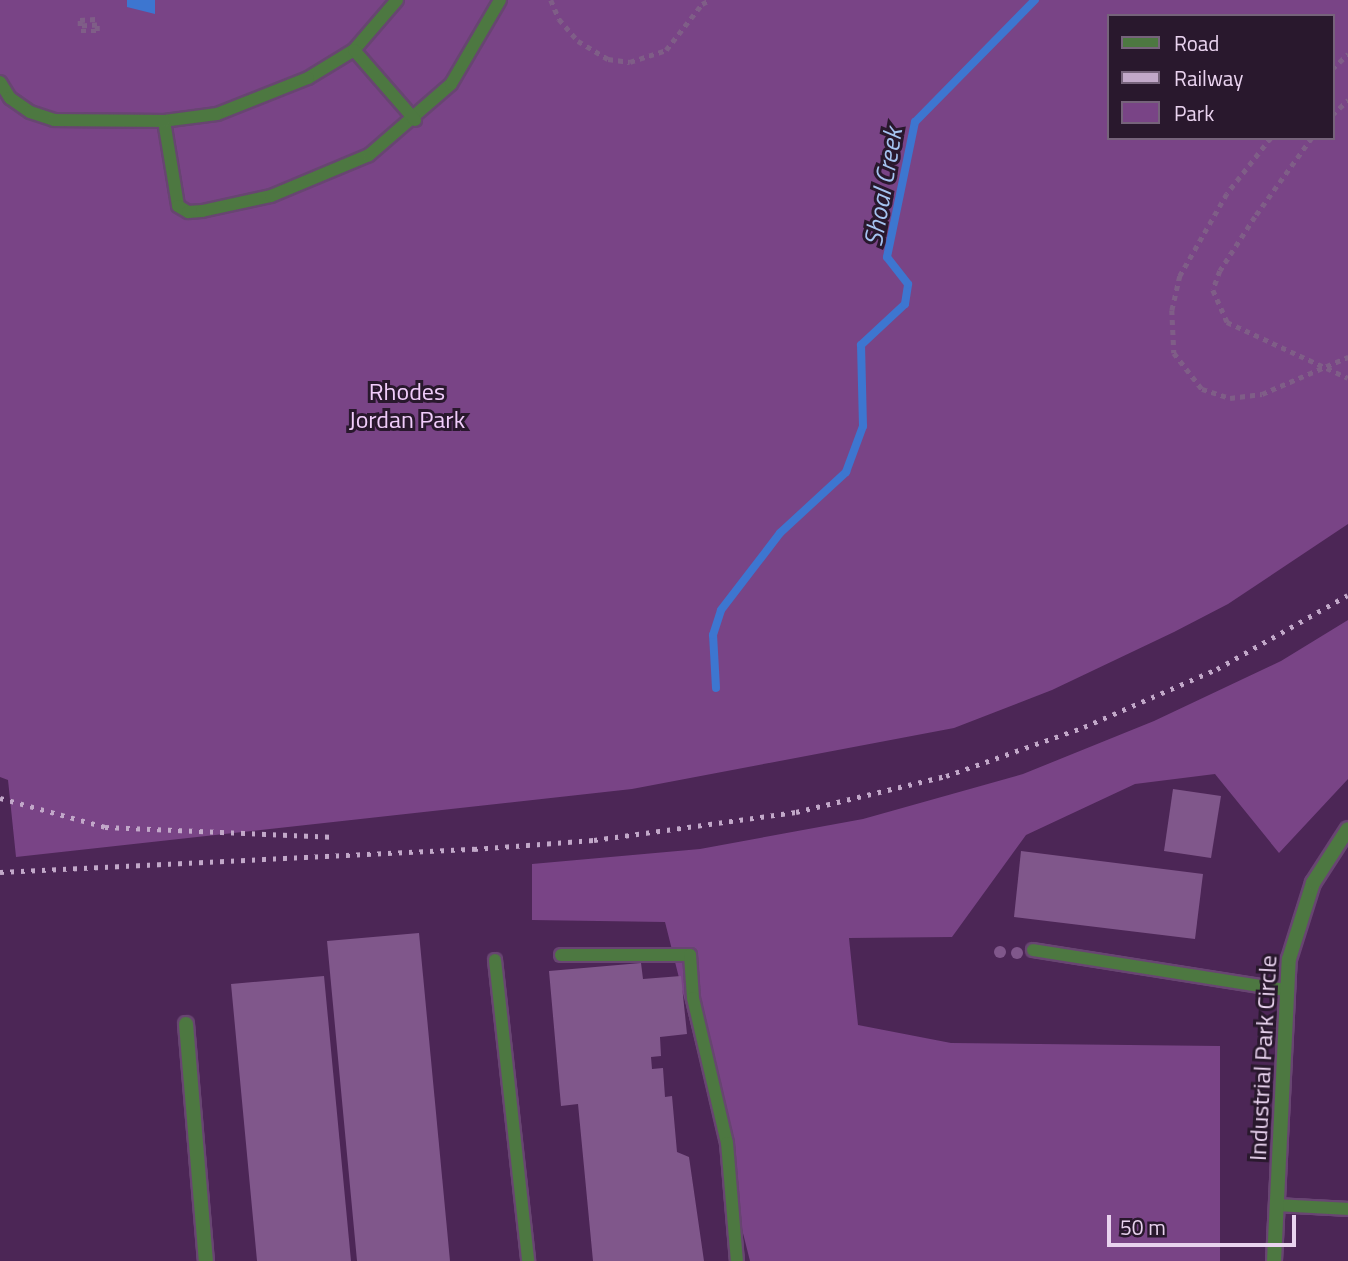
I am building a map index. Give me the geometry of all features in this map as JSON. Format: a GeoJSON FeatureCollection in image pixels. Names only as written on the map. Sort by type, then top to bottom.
{"type":"FeatureCollection","features":[{"type":"Feature","properties":{"kind":"street","name":"Industrial Park Circle"},"geometry":{"type":"LineString","coordinates":[[1274,1261],[1286,990],[1299,916],[1327,858],[1348,830]]}},
{"type":"Feature","properties":{"kind":"street"},"geometry":{"type":"LineString","coordinates":[[187,1024],[206,1261]]}},
{"type":"Feature","properties":{"kind":"lane"},"geometry":{"type":"LineString","coordinates":[[0,82],[10,98],[30,113],[54,120],[164,121],[217,114],[256,102],[309,78],[354,50],[397,0]]}},
{"type":"Feature","properties":{"kind":"lane"},"geometry":{"type":"LineString","coordinates":[[164,121],[174,194],[178,205],[188,212],[271,196],[341,171],[415,120],[471,56],[500,0]]}},
{"type":"Feature","properties":{"kind":"lane"},"geometry":{"type":"LineString","coordinates":[[354,50],[415,120]]}},
{"type":"Feature","properties":{"kind":"lane"},"geometry":{"type":"LineString","coordinates":[[1033,950],[1286,990]]}},
{"type":"Feature","properties":{"kind":"lane"},"geometry":{"type":"LineString","coordinates":[[561,955],[690,954],[693,998],[727,1143],[737,1261]]}},
{"type":"Feature","properties":{"kind":"lane"},"geometry":{"type":"LineString","coordinates":[[495,960],[528,1261]]}},
{"type":"Feature","properties":{"kind":"lane"},"geometry":{"type":"LineString","coordinates":[[1277,1205],[1348,1209]]}},
{"type":"Feature","properties":{"kind":"path"},"geometry":{"type":"LineString","coordinates":[[551,0],[569,33],[588,49],[608,59],[630,62],[666,50],[702,4],[710,0]]}},
{"type":"Feature","properties":{"kind":"path"},"geometry":{"type":"LineString","coordinates":[[80,31],[97,31],[97,25],[80,26],[80,20],[96,19]]}},
{"type":"Feature","properties":{"kind":"path"},"geometry":{"type":"LineString","coordinates":[[1334,67],[1348,54]]}},
{"type":"Feature","properties":{"kind":"path"},"geometry":{"type":"LineString","coordinates":[[1334,113],[1348,100]]}},
{"type":"Feature","properties":{"kind":"path"},"geometry":{"type":"LineString","coordinates":[[1269,140],[1215,212],[1180,276],[1172,310],[1174,353],[1202,389],[1230,398],[1262,394],[1348,357]]}},
{"type":"Feature","properties":{"kind":"path"},"geometry":{"type":"LineString","coordinates":[[1310,140],[1220,271],[1213,290],[1227,322],[1323,369],[1348,378]]}},
{"type":"Feature","properties":{"kind":"green space","name":"Rhodes Jordan Park"},"geometry":{"type":"Polygon","coordinates":[[[0,0],[1348,0],[1348,524],[1228,604],[1052,690],[954,728],[632,789],[16,857],[8,780],[0,777],[0,0]]]}},
{"type":"Feature","properties":{"kind":"green space"},"geometry":{"type":"Polygon","coordinates":[[[1348,620],[1348,779],[1279,853],[1215,774],[1135,784],[1026,835],[952,937],[849,938],[858,1025],[951,1043],[1220,1046],[1220,1261],[750,1261],[665,922],[532,920],[532,864],[700,849],[863,819],[1023,774],[1154,721],[1281,661],[1348,620]]]}},
{"type":"Feature","properties":{"kind":"water"},"geometry":{"type":"Polygon","coordinates":[[[127,0],[155,0],[155,14],[127,7],[127,0]]]}},
{"type":"Feature","properties":{"kind":"building"},"geometry":{"type":"Polygon","coordinates":[[[1173,789],[1221,796],[1211,858],[1164,851],[1173,789]]]}},
{"type":"Feature","properties":{"kind":"building"},"geometry":{"type":"Polygon","coordinates":[[[1021,851],[1203,874],[1195,939],[1014,917],[1021,851]]]}},
{"type":"Feature","properties":{"kind":"building"},"geometry":{"type":"Polygon","coordinates":[[[419,933],[450,1261],[357,1261],[327,941],[419,933]]]}},
{"type":"Feature","properties":{"kind":"building"},"geometry":{"type":"Polygon","coordinates":[[[1000,946],[1006,952],[1000,958],[994,952],[1000,946]]]}},
{"type":"Feature","properties":{"kind":"building"},"geometry":{"type":"Polygon","coordinates":[[[1017,947],[1023,953],[1017,959],[1011,953],[1017,947]]]}},
{"type":"Feature","properties":{"kind":"building"},"geometry":{"type":"Polygon","coordinates":[[[641,963],[643,979],[681,976],[687,1034],[660,1037],[661,1056],[651,1057],[652,1069],[663,1068],[665,1097],[672,1096],[677,1152],[689,1157],[704,1261],[593,1261],[578,1104],[561,1106],[549,971],[641,963]]]}},
{"type":"Feature","properties":{"kind":"building"},"geometry":{"type":"Polygon","coordinates":[[[324,976],[351,1261],[257,1261],[231,984],[324,976]]]}},
{"type":"Feature","properties":{"kind":"waterway","name":"Shoal Creek"},"geometry":{"type":"LineString","coordinates":[[716,688],[713,635],[721,610],[780,533],[846,472],[863,426],[861,345],[905,304],[908,284],[887,257],[915,122],[1035,0]]}},
{"type":"Feature","properties":{"kind":"railway"},"geometry":{"type":"LineString","coordinates":[[0,872],[474,849],[594,840],[796,812],[946,776],[1084,727],[1217,669],[1348,595]]}},
{"type":"Feature","properties":{"kind":"railway"},"geometry":{"type":"LineString","coordinates":[[0,798],[105,827],[331,837]]}}]}
